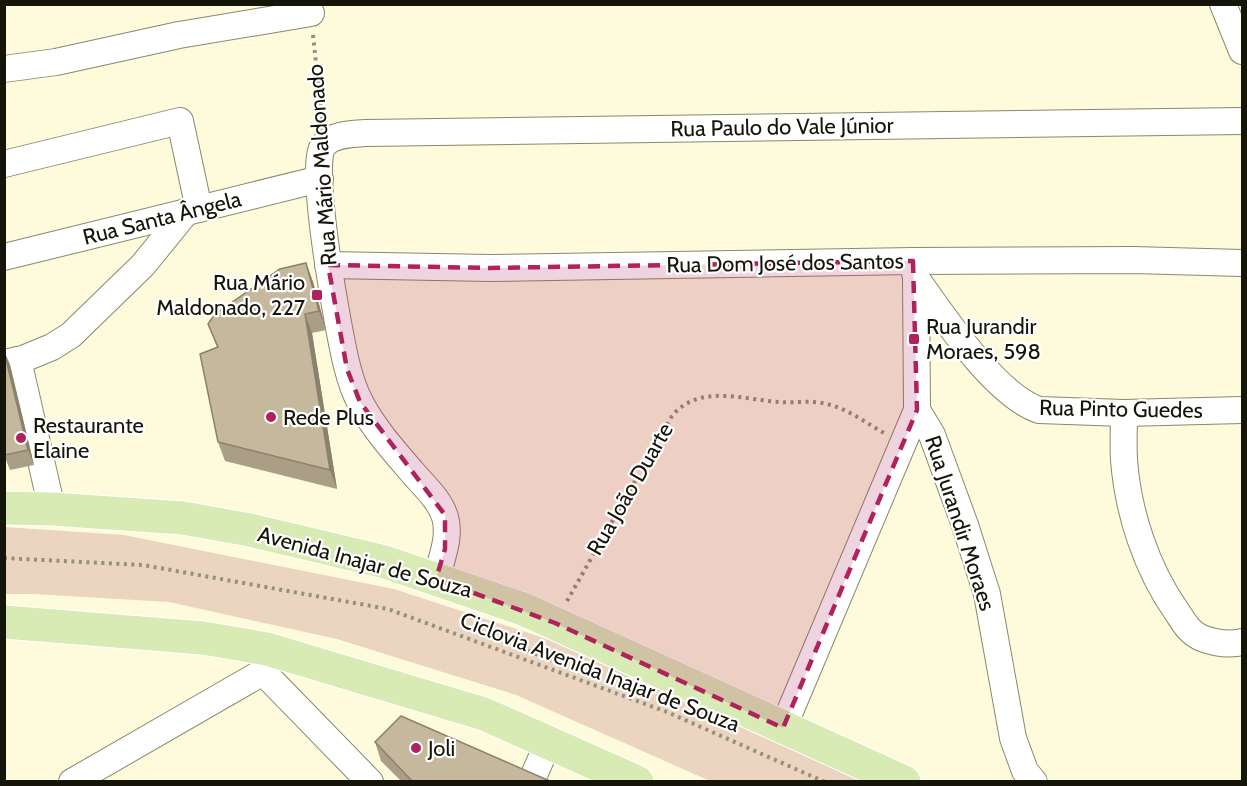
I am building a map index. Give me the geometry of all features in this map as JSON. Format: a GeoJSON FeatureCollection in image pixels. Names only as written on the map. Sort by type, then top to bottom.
{"type":"FeatureCollection","features":[{"type":"Feature","properties":{"kind":"main road","name":"Avenida Inajar de Souza"},"geometry":{"type":"LineString","coordinates":[[4,508],[183,518],[239,528],[385,562],[494,598],[555,623],[904,782]]}},
{"type":"Feature","properties":{"kind":"main road"},"geometry":{"type":"LineString","coordinates":[[20,622],[203,638],[265,660],[484,714],[637,782]]}},
{"type":"Feature","properties":{"kind":"street"},"geometry":{"type":"LineString","coordinates":[[1223,4],[1242,51]]}},
{"type":"Feature","properties":{"kind":"street"},"geometry":{"type":"LineString","coordinates":[[4,69],[56,62],[179,35],[311,13]]}},
{"type":"Feature","properties":{"kind":"street"},"geometry":{"type":"LineString","coordinates":[[4,164],[180,121],[193,210],[142,265],[71,335],[52,347],[11,362],[52,509]]}},
{"type":"Feature","properties":{"kind":"street","name":"Rua Paulo do Vale Júnior"},"geometry":{"type":"LineString","coordinates":[[324,144],[333,139],[366,133],[1242,121]]}},
{"type":"Feature","properties":{"kind":"street","name":"Rua Mário Maldonado"},"geometry":{"type":"LineString","coordinates":[[324,144],[319,165],[328,265],[347,369],[360,402],[380,434],[432,495],[445,515],[447,527],[445,549],[436,579]]}},
{"type":"Feature","properties":{"kind":"street","name":"Rua Santa Ângela"},"geometry":{"type":"LineString","coordinates":[[4,257],[320,179]]}},
{"type":"Feature","properties":{"kind":"street","name":"Rua Dom José dos Santos"},"geometry":{"type":"LineString","coordinates":[[328,265],[490,268],[914,269],[1133,260],[1242,263]]}},
{"type":"Feature","properties":{"kind":"street","name":"Rua Jurandir Moraes"},"geometry":{"type":"LineString","coordinates":[[914,269],[917,410],[933,435],[978,564],[987,594],[1013,738],[1025,771],[1034,782]]}},
{"type":"Feature","properties":{"kind":"street","name":"Rua Pinto Guedes"},"geometry":{"type":"LineString","coordinates":[[914,269],[965,346],[1015,398],[1027,406],[1039,410],[1124,413],[1242,410]]}},
{"type":"Feature","properties":{"kind":"street"},"geometry":{"type":"LineString","coordinates":[[783,728],[917,410]]}},
{"type":"Feature","properties":{"kind":"street"},"geometry":{"type":"LineString","coordinates":[[1124,413],[1124,460],[1134,518],[1144,550],[1164,593],[1191,632],[1209,640],[1234,644],[1242,642]]}},
{"type":"Feature","properties":{"kind":"street"},"geometry":{"type":"LineString","coordinates":[[4,639],[20,622]]}},
{"type":"Feature","properties":{"kind":"street"},"geometry":{"type":"LineString","coordinates":[[72,782],[265,660],[370,782]]}},
{"type":"Feature","properties":{"kind":"street"},"geometry":{"type":"LineString","coordinates":[[523,778],[548,743]]}},
{"type":"Feature","properties":{"kind":"path","name":"Rua Mário Maldonado"},"geometry":{"type":"LineString","coordinates":[[311,13],[324,144]]}},
{"type":"Feature","properties":{"kind":"path","name":"Rua João Duarte"},"geometry":{"type":"LineString","coordinates":[[555,623],[672,416],[686,403],[701,397],[717,395],[782,402],[825,403],[903,444]]}},
{"type":"Feature","properties":{"kind":"path","name":"Ciclovia Avenida Inajar de Souza"},"geometry":{"type":"LineString","coordinates":[[4,558],[143,565],[388,609],[667,712],[825,782]]}},
{"type":"Feature","properties":{"kind":"path"},"geometry":{"type":"LineString","coordinates":[[514,645],[602,681]]}},
{"type":"Feature","properties":{"kind":"highlighted area"},"geometry":{"type":"Polygon","coordinates":[[[913,261],[917,410],[783,728],[555,623],[436,579],[445,549],[445,515],[360,402],[347,369],[328,265],[490,268],[913,261]]]}},
{"type":"Feature","properties":{"kind":"shaded area"},"geometry":{"type":"Polygon","coordinates":[[[4,527],[124,535],[394,589],[550,640],[735,723],[883,781],[710,781],[516,695],[337,639],[169,602],[5,594],[4,527]]]}},
{"type":"Feature","properties":{"kind":"building","name":"Rede Plus"},"geometry":{"type":"Polygon","coordinates":[[[306,263],[319,311],[305,314],[330,470],[218,442],[200,354],[218,347],[208,324],[215,314],[280,269],[306,263]]]}},
{"type":"Feature","properties":{"kind":"building"},"geometry":{"type":"Polygon","coordinates":[[[4,351],[28,450],[5,455],[4,455],[4,351]]]}},
{"type":"Feature","properties":{"kind":"building"},"geometry":{"type":"Polygon","coordinates":[[[401,716],[552,782],[413,782],[375,742],[401,716]]]}},
{"type":"Feature","properties":{"kind":"place","name":"Rua Mário Maldonado, 227"},"geometry":{"type":"Point","coordinates":[317,295]}},
{"type":"Feature","properties":{"kind":"place","name":"Rua Jurandir Moraes, 598"},"geometry":{"type":"Point","coordinates":[914,339]}},
{"type":"Feature","properties":{"kind":"place","name":"Rede Plus"},"geometry":{"type":"Point","coordinates":[271,417]}},
{"type":"Feature","properties":{"kind":"place","name":"Restaurante Elaine"},"geometry":{"type":"Point","coordinates":[21,438]}},
{"type":"Feature","properties":{"kind":"place","name":"Joli"},"geometry":{"type":"Point","coordinates":[416,748]}}]}
